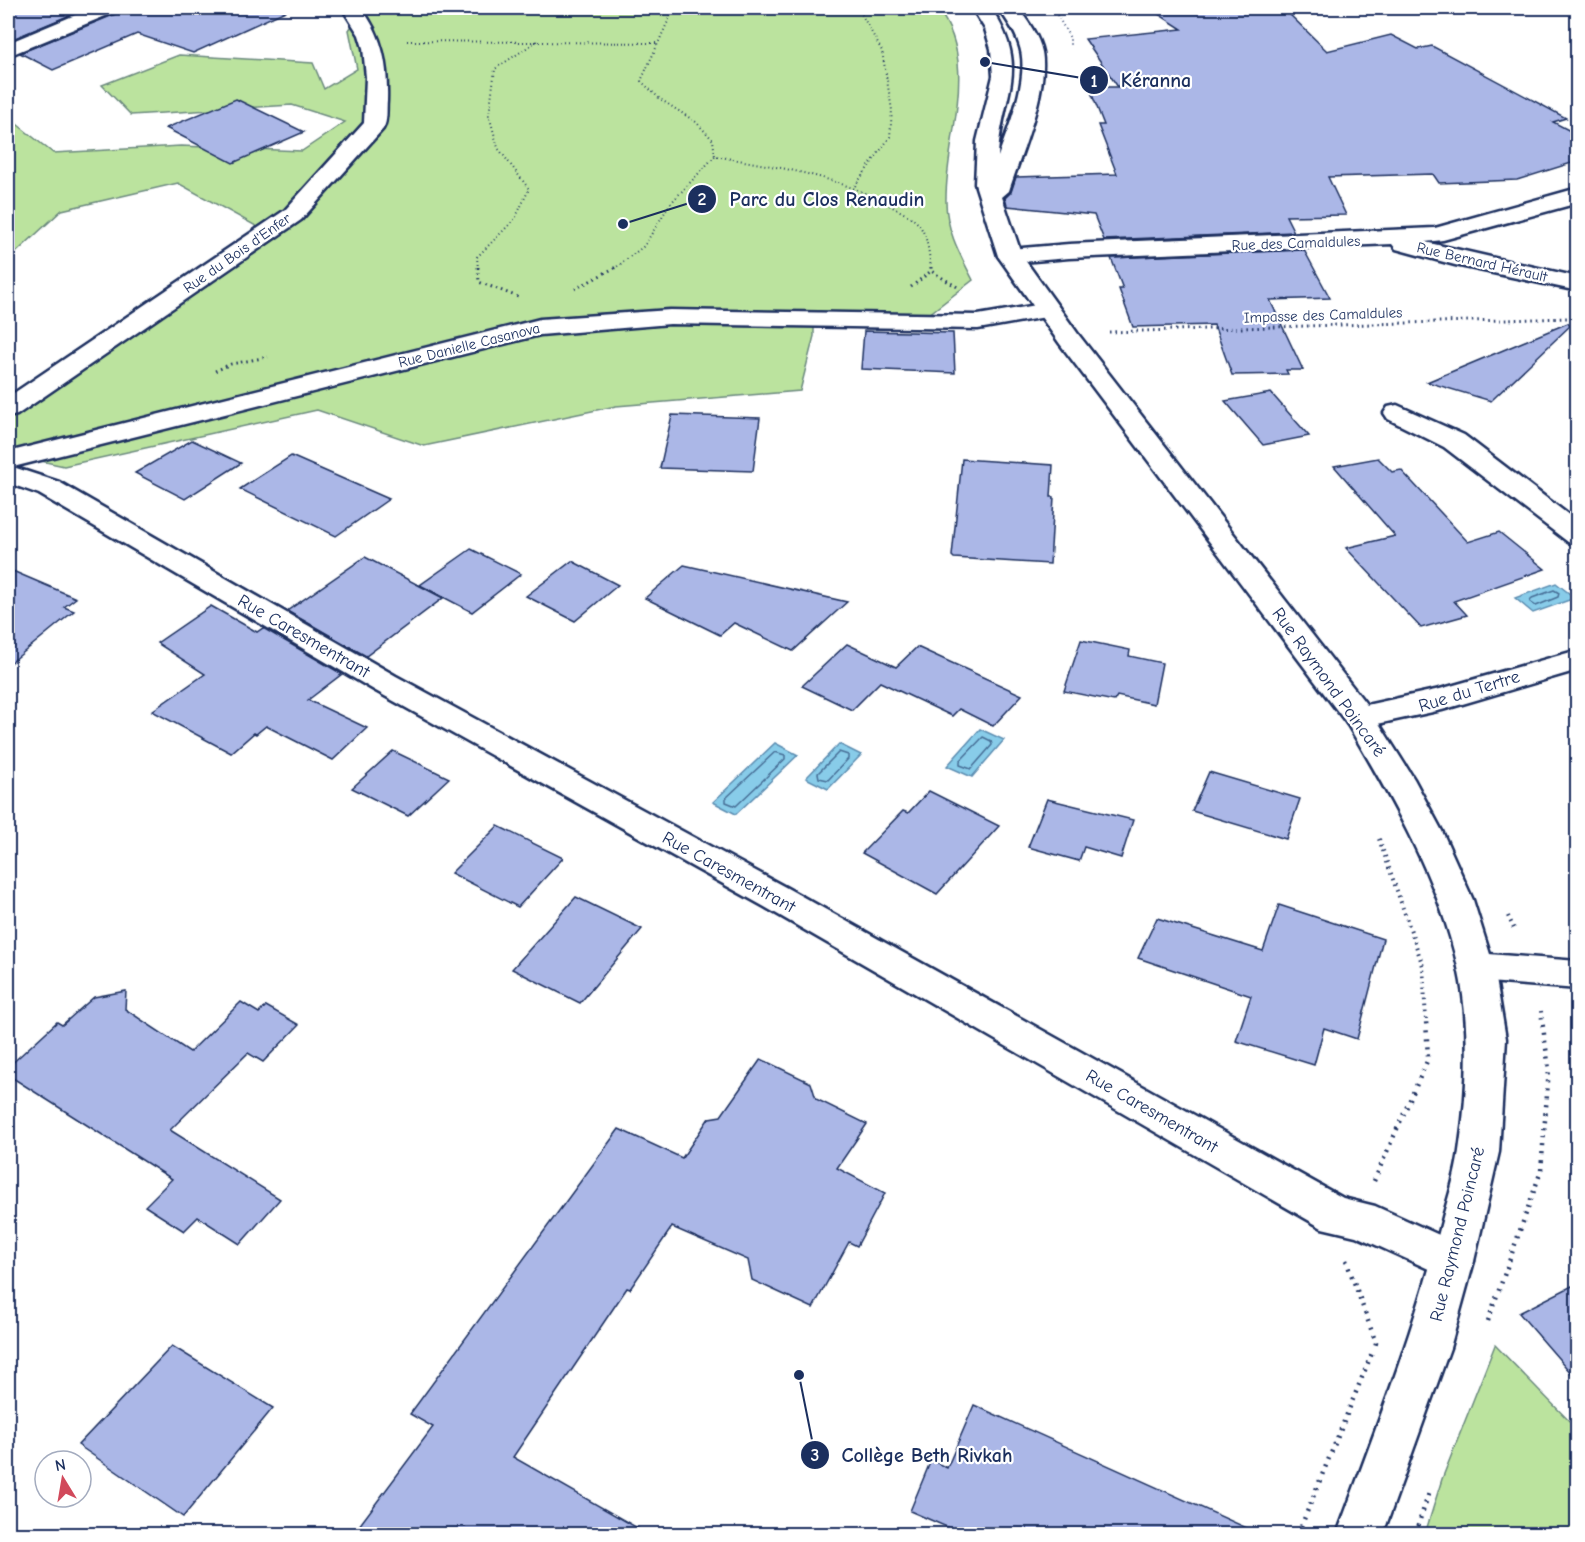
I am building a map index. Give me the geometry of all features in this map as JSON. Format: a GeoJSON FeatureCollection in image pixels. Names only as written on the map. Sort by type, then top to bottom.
{"type":"FeatureCollection","features":[{"type":"Feature","properties":{"kind":"street"},"geometry":{"type":"LineString","coordinates":[[8,50],[108,8]]}},
{"type":"Feature","properties":{"kind":"street","name":"Rue du Bois d'Enfer"},"geometry":{"type":"LineString","coordinates":[[8,409],[293,215],[375,124],[377,64],[365,24],[351,8]]}},
{"type":"Feature","properties":{"kind":"street","name":"Rue Raymond Poincaré"},"geometry":{"type":"LineString","coordinates":[[982,8],[995,29],[1001,49],[1003,76],[988,141],[986,184],[1010,256],[1048,310],[1359,717],[1402,787],[1425,831],[1455,900],[1476,967],[1487,1039],[1479,1152],[1453,1261],[1428,1348],[1360,1534]]}},
{"type":"Feature","properties":{"kind":"street"},"geometry":{"type":"LineString","coordinates":[[993,204],[1033,78],[1032,53],[1026,35],[1008,8]]}},
{"type":"Feature","properties":{"kind":"street","name":"Rue des Camaldules"},"geometry":{"type":"LineString","coordinates":[[1010,256],[1069,251],[1435,236],[1578,195]]}},
{"type":"Feature","properties":{"kind":"street","name":"Rue Bernard Hérault"},"geometry":{"type":"LineString","coordinates":[[1387,239],[1455,258],[1578,284]]}},
{"type":"Feature","properties":{"kind":"street","name":"Rue Danielle Casanova"},"geometry":{"type":"LineString","coordinates":[[8,460],[540,327],[670,317],[961,322],[1000,319],[1048,310]]}},
{"type":"Feature","properties":{"kind":"street"},"geometry":{"type":"LineString","coordinates":[[1397,413],[1454,441],[1578,536]]}},
{"type":"Feature","properties":{"kind":"street","name":"Rue Caresmentrant"},"geometry":{"type":"LineString","coordinates":[[8,474],[49,488],[385,683],[775,897],[1336,1215],[1361,1219],[1453,1261]]}},
{"type":"Feature","properties":{"kind":"street","name":"Rue du Tertre"},"geometry":{"type":"LineString","coordinates":[[1359,717],[1394,712],[1452,698],[1534,670],[1578,660]]}},
{"type":"Feature","properties":{"kind":"street"},"geometry":{"type":"LineString","coordinates":[[1476,967],[1578,975]]}},
{"type":"Feature","properties":{"kind":"path"},"geometry":{"type":"LineString","coordinates":[[674,8],[641,81],[660,99],[696,122],[713,140],[715,156]]}},
{"type":"Feature","properties":{"kind":"path"},"geometry":{"type":"LineString","coordinates":[[855,186],[890,136],[892,110],[882,51],[858,8]]}},
{"type":"Feature","properties":{"kind":"path"},"geometry":{"type":"LineString","coordinates":[[1051,8],[1060,18],[1070,38],[1070,48]]}},
{"type":"Feature","properties":{"kind":"path"},"geometry":{"type":"LineString","coordinates":[[370,42],[429,40],[658,43]]}},
{"type":"Feature","properties":{"kind":"path"},"geometry":{"type":"LineString","coordinates":[[527,299],[479,282],[477,257],[512,226],[526,203],[529,189],[498,148],[489,115],[495,69],[537,41]]}},
{"type":"Feature","properties":{"kind":"path"},"geometry":{"type":"LineString","coordinates":[[715,156],[764,164],[855,186],[889,204],[918,223],[928,249],[931,272]]}},
{"type":"Feature","properties":{"kind":"path"},"geometry":{"type":"LineString","coordinates":[[566,294],[607,274],[644,246],[670,204],[715,156]]}},
{"type":"Feature","properties":{"kind":"path"},"geometry":{"type":"LineString","coordinates":[[904,293],[931,272]]}},
{"type":"Feature","properties":{"kind":"path"},"geometry":{"type":"LineString","coordinates":[[931,272],[961,289],[1000,319]]}},
{"type":"Feature","properties":{"kind":"path","name":"Impasse des Camaldules"},"geometry":{"type":"LineString","coordinates":[[1070,339],[1110,331],[1578,318]]}},
{"type":"Feature","properties":{"kind":"path"},"geometry":{"type":"LineString","coordinates":[[1298,1534],[1376,1343],[1344,1257],[1361,1219],[1378,1169],[1428,1059],[1423,966],[1376,832]]}},
{"type":"Feature","properties":{"kind":"path"},"geometry":{"type":"LineString","coordinates":[[1486,1325],[1541,1171],[1549,1069],[1535,971],[1505,909]]}},
{"type":"Feature","properties":{"kind":"path"},"geometry":{"type":"LineString","coordinates":[[1415,1534],[1430,1490]]}},
{"type":"Feature","properties":{"kind":"green space"},"geometry":{"type":"Polygon","coordinates":[[[364,8],[937,8],[950,29],[957,52],[959,76],[958,100],[947,174],[946,209],[954,241],[973,280],[929,314],[814,313],[814,336],[800,391],[616,406],[424,446],[317,410],[64,466],[8,454],[8,415],[276,237],[178,183],[62,210],[8,260],[8,117],[53,153],[181,146],[302,151],[345,122],[292,105],[131,115],[102,85],[179,55],[313,63],[324,89],[357,69],[349,30],[364,8]]]}},
{"type":"Feature","properties":{"kind":"green space"},"geometry":{"type":"Polygon","coordinates":[[[1495,1345],[1577,1429],[1577,1534],[1425,1534],[1442,1479],[1495,1345]]]}},
{"type":"Feature","properties":{"kind":"water"},"geometry":{"type":"Polygon","coordinates":[[[1556,583],[1575,598],[1533,613],[1515,598],[1556,583]]]}},
{"type":"Feature","properties":{"kind":"water"},"geometry":{"type":"Polygon","coordinates":[[[980,729],[1004,740],[972,777],[947,766],[980,729]]]}},
{"type":"Feature","properties":{"kind":"water"},"geometry":{"type":"Polygon","coordinates":[[[775,743],[798,755],[736,814],[713,802],[775,743]]]}},
{"type":"Feature","properties":{"kind":"water"},"geometry":{"type":"Polygon","coordinates":[[[839,744],[861,755],[828,789],[806,778],[839,744]]]}},
{"type":"Feature","properties":{"kind":"building"},"geometry":{"type":"Polygon","coordinates":[[[8,8],[87,8],[8,41],[8,8]]]}},
{"type":"Feature","properties":{"kind":"building"},"geometry":{"type":"Polygon","coordinates":[[[120,8],[292,8],[193,53],[137,34],[53,70],[20,53],[116,14],[120,8]]]}},
{"type":"Feature","properties":{"kind":"building"},"geometry":{"type":"Polygon","coordinates":[[[1149,8],[1283,8],[1327,51],[1391,35],[1418,49],[1432,46],[1566,118],[1553,122],[1578,135],[1578,161],[1517,180],[1439,183],[1433,174],[1328,177],[1346,215],[1286,216],[1294,232],[1104,240],[1094,215],[1007,206],[1005,198],[1011,192],[1016,177],[1117,174],[1098,125],[1104,125],[1089,87],[1118,87],[1085,39],[1182,29],[1149,8]]]}},
{"type":"Feature","properties":{"kind":"building"},"geometry":{"type":"Polygon","coordinates":[[[236,99],[304,132],[233,163],[166,128],[236,99]]]}},
{"type":"Feature","properties":{"kind":"building"},"geometry":{"type":"Polygon","coordinates":[[[1304,250],[1330,298],[1270,300],[1303,370],[1286,370],[1288,374],[1232,375],[1214,325],[1133,327],[1119,289],[1123,289],[1111,258],[1304,250]]]}},
{"type":"Feature","properties":{"kind":"building"},"geometry":{"type":"Polygon","coordinates":[[[1568,323],[1570,326],[1491,401],[1427,382],[1568,323]]]}},
{"type":"Feature","properties":{"kind":"building"},"geometry":{"type":"Polygon","coordinates":[[[864,331],[953,333],[955,373],[861,369],[864,331]]]}},
{"type":"Feature","properties":{"kind":"building"},"geometry":{"type":"Polygon","coordinates":[[[1271,393],[1309,436],[1263,445],[1225,401],[1271,393]]]}},
{"type":"Feature","properties":{"kind":"building"},"geometry":{"type":"Polygon","coordinates":[[[672,415],[760,418],[753,471],[660,468],[672,415]]]}},
{"type":"Feature","properties":{"kind":"building"},"geometry":{"type":"Polygon","coordinates":[[[192,440],[241,463],[185,499],[135,473],[192,440]]]}},
{"type":"Feature","properties":{"kind":"building"},"geometry":{"type":"Polygon","coordinates":[[[291,456],[389,499],[336,536],[240,489],[291,456]]]}},
{"type":"Feature","properties":{"kind":"building"},"geometry":{"type":"Polygon","coordinates":[[[1378,458],[1392,472],[1401,470],[1468,542],[1499,532],[1545,569],[1454,601],[1467,615],[1421,628],[1346,548],[1395,536],[1334,466],[1378,458]]]}},
{"type":"Feature","properties":{"kind":"building"},"geometry":{"type":"Polygon","coordinates":[[[962,459],[1053,465],[1051,497],[1054,497],[1050,564],[954,558],[952,556],[962,459]]]}},
{"type":"Feature","properties":{"kind":"building"},"geometry":{"type":"Polygon","coordinates":[[[471,549],[521,574],[472,612],[420,585],[471,549]]]}},
{"type":"Feature","properties":{"kind":"building"},"geometry":{"type":"Polygon","coordinates":[[[365,557],[443,598],[366,656],[287,611],[365,557]]]}},
{"type":"Feature","properties":{"kind":"building"},"geometry":{"type":"Polygon","coordinates":[[[572,561],[618,585],[575,621],[526,596],[572,561]]]}},
{"type":"Feature","properties":{"kind":"building"},"geometry":{"type":"Polygon","coordinates":[[[684,565],[847,602],[793,651],[734,623],[720,635],[645,598],[684,565]]]}},
{"type":"Feature","properties":{"kind":"building"},"geometry":{"type":"Polygon","coordinates":[[[8,569],[76,598],[64,607],[74,611],[8,665],[8,569]]]}},
{"type":"Feature","properties":{"kind":"building"},"geometry":{"type":"Polygon","coordinates":[[[211,606],[257,632],[263,628],[342,674],[308,700],[367,728],[333,760],[266,726],[231,753],[152,711],[205,674],[157,643],[211,606]]]}},
{"type":"Feature","properties":{"kind":"building"},"geometry":{"type":"Polygon","coordinates":[[[1081,640],[1130,650],[1129,656],[1162,663],[1154,704],[1117,696],[1114,701],[1064,691],[1081,640]]]}},
{"type":"Feature","properties":{"kind":"building"},"geometry":{"type":"Polygon","coordinates":[[[847,644],[896,667],[917,647],[1022,695],[993,726],[959,709],[952,716],[880,682],[852,710],[802,686],[847,644]]]}},
{"type":"Feature","properties":{"kind":"building"},"geometry":{"type":"Polygon","coordinates":[[[393,751],[449,778],[408,816],[352,788],[393,751]]]}},
{"type":"Feature","properties":{"kind":"building"},"geometry":{"type":"Polygon","coordinates":[[[1209,772],[1300,799],[1286,839],[1192,811],[1209,772]]]}},
{"type":"Feature","properties":{"kind":"building"},"geometry":{"type":"Polygon","coordinates":[[[929,791],[999,826],[937,894],[862,853],[903,811],[908,813],[929,791]]]}},
{"type":"Feature","properties":{"kind":"building"},"geometry":{"type":"Polygon","coordinates":[[[1047,799],[1133,820],[1121,858],[1084,847],[1079,861],[1028,847],[1047,799]]]}},
{"type":"Feature","properties":{"kind":"building"},"geometry":{"type":"Polygon","coordinates":[[[498,826],[563,858],[518,907],[451,873],[498,826]]]}},
{"type":"Feature","properties":{"kind":"building"},"geometry":{"type":"Polygon","coordinates":[[[576,897],[642,929],[580,1003],[512,969],[576,897]]]}},
{"type":"Feature","properties":{"kind":"building"},"geometry":{"type":"Polygon","coordinates":[[[1279,905],[1383,939],[1357,1039],[1324,1028],[1314,1065],[1236,1041],[1251,996],[1138,958],[1157,918],[1263,951],[1279,905]]]}},
{"type":"Feature","properties":{"kind":"building"},"geometry":{"type":"Polygon","coordinates":[[[126,991],[125,1009],[190,1052],[241,1002],[259,1013],[266,1006],[299,1025],[263,1062],[248,1053],[170,1130],[280,1199],[240,1244],[198,1217],[184,1231],[145,1206],[172,1179],[8,1075],[8,1067],[57,1022],[62,1025],[94,997],[126,991]]]}},
{"type":"Feature","properties":{"kind":"building"},"geometry":{"type":"Polygon","coordinates":[[[761,1059],[811,1083],[816,1099],[867,1124],[837,1168],[885,1193],[857,1246],[849,1242],[813,1308],[752,1280],[748,1260],[672,1227],[630,1289],[627,1288],[513,1457],[648,1534],[353,1534],[433,1427],[410,1414],[619,1129],[682,1158],[709,1118],[721,1116],[761,1059]]]}},
{"type":"Feature","properties":{"kind":"building"},"geometry":{"type":"Polygon","coordinates":[[[1578,1283],[1578,1381],[1519,1313],[1578,1283]]]}},
{"type":"Feature","properties":{"kind":"building"},"geometry":{"type":"Polygon","coordinates":[[[172,1346],[273,1408],[183,1517],[93,1455],[93,1449],[84,1449],[78,1445],[172,1346]]]}},
{"type":"Feature","properties":{"kind":"building"},"geometry":{"type":"Polygon","coordinates":[[[974,1405],[1260,1534],[1023,1534],[1015,1530],[1004,1534],[963,1534],[910,1511],[931,1460],[947,1468],[974,1405]]]}},
{"type":"Feature","properties":{"kind":"place","name":"Kéranna"},"geometry":{"type":"Point","coordinates":[985,62]}},
{"type":"Feature","properties":{"kind":"place","name":"Parc du Clos Renaudin"},"geometry":{"type":"Point","coordinates":[623,224]}},
{"type":"Feature","properties":{"kind":"place","name":"Collège Beth Rivkah"},"geometry":{"type":"Point","coordinates":[799,1375]}}]}
